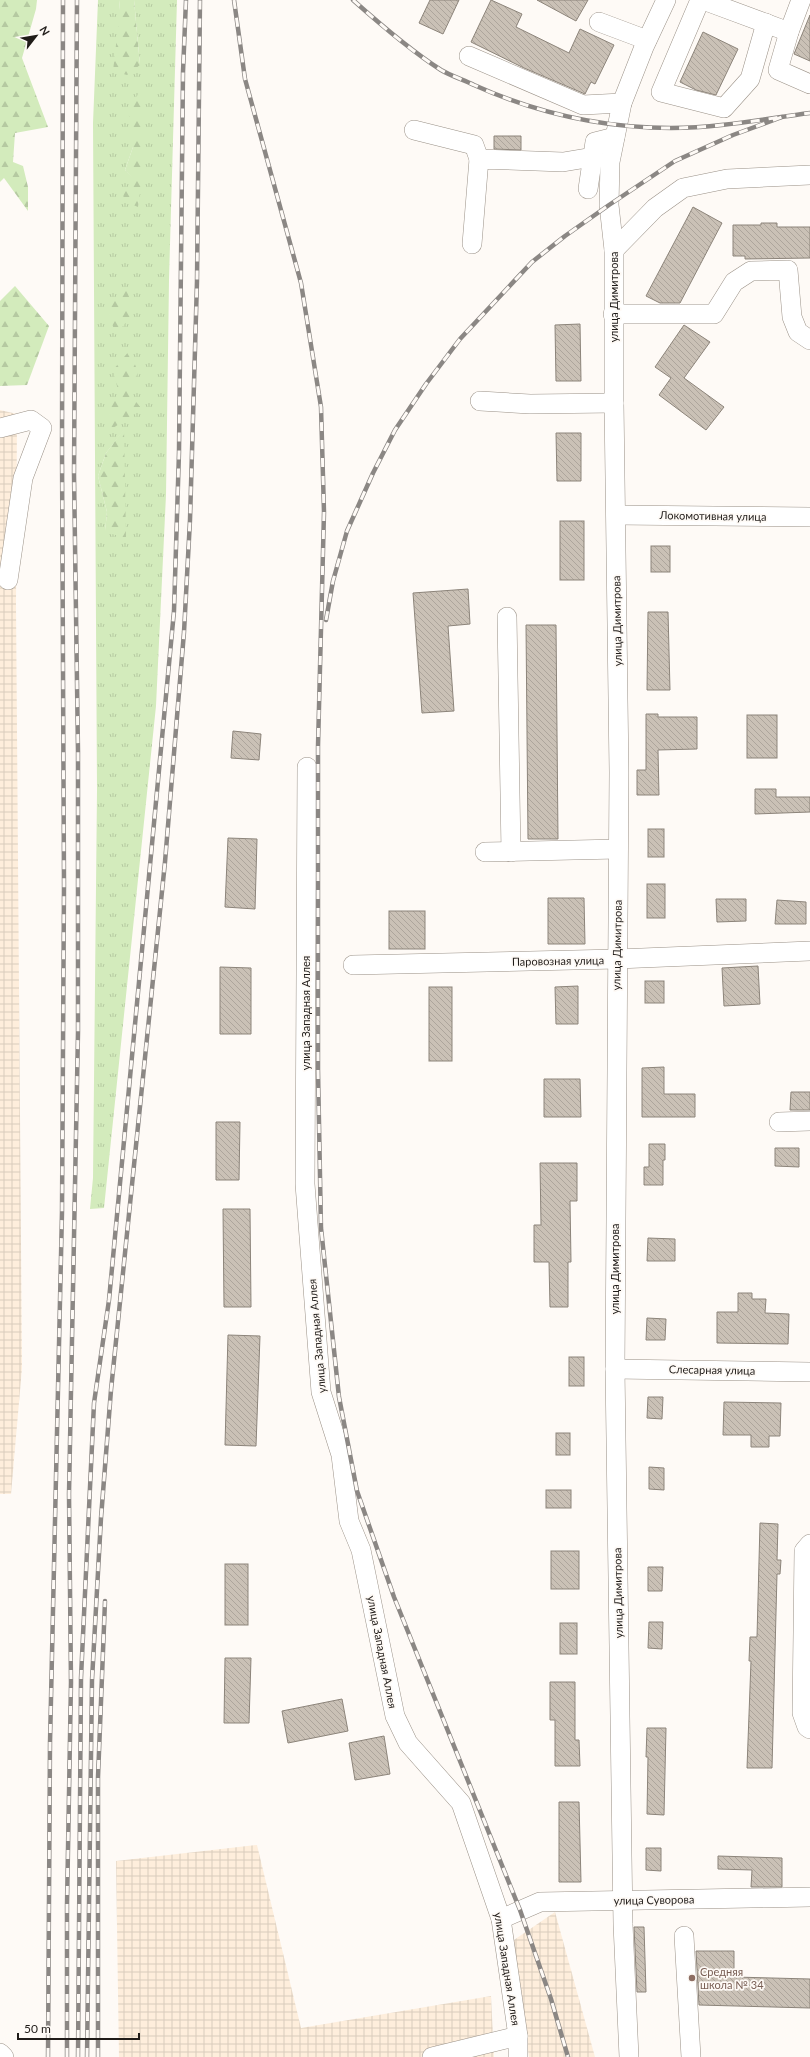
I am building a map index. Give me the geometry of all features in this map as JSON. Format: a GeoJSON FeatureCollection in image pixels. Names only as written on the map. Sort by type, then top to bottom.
{"type":"FeatureCollection","features":[{"type":"Feature","properties":{"kind":"street","name":"улица Димитрова"},"geometry":{"type":"LineString","coordinates":[[629,2057],[622,1901],[615,1369],[618,850],[616,515],[614,250],[608,205],[610,162],[622,103],[647,40],[666,0]]}},
{"type":"Feature","properties":{"kind":"street"},"geometry":{"type":"LineString","coordinates":[[766,23],[750,78],[724,108],[661,92],[701,0],[766,23],[789,32]]}},
{"type":"Feature","properties":{"kind":"street"},"geometry":{"type":"LineString","coordinates":[[801,0],[789,32],[778,70],[810,84]]}},
{"type":"Feature","properties":{"kind":"street"},"geometry":{"type":"LineString","coordinates":[[599,22],[647,40]]}},
{"type":"Feature","properties":{"kind":"street"},"geometry":{"type":"LineString","coordinates":[[469,56],[583,106],[622,103]]}},
{"type":"Feature","properties":{"kind":"street"},"geometry":{"type":"LineString","coordinates":[[414,130],[474,145],[479,159],[472,244]]}},
{"type":"Feature","properties":{"kind":"street"},"geometry":{"type":"LineString","coordinates":[[588,189],[595,142],[615,137]]}},
{"type":"Feature","properties":{"kind":"street"},"geometry":{"type":"LineString","coordinates":[[479,159],[563,162],[593,157]]}},
{"type":"Feature","properties":{"kind":"street"},"geometry":{"type":"LineString","coordinates":[[614,250],[655,208],[683,188],[727,179],[810,175]]}},
{"type":"Feature","properties":{"kind":"street"},"geometry":{"type":"LineString","coordinates":[[614,314],[714,314],[734,282],[751,271],[788,270],[792,317],[798,332],[810,340]]}},
{"type":"Feature","properties":{"kind":"street"},"geometry":{"type":"LineString","coordinates":[[480,401],[530,404],[614,403]]}},
{"type":"Feature","properties":{"kind":"street"},"geometry":{"type":"LineString","coordinates":[[0,428],[31,420],[42,428],[23,478],[8,580]]}},
{"type":"Feature","properties":{"kind":"street","name":"Локомотивная улица"},"geometry":{"type":"LineString","coordinates":[[616,515],[810,517]]}},
{"type":"Feature","properties":{"kind":"street"},"geometry":{"type":"LineString","coordinates":[[507,617],[511,852]]}},
{"type":"Feature","properties":{"kind":"street","name":"улица Западная Аллея"},"geometry":{"type":"LineString","coordinates":[[307,767],[305,1184],[321,1392],[341,1455],[349,1521],[361,1550],[394,1716],[408,1743],[461,1804],[501,1919],[518,2036],[518,2057]]}},
{"type":"Feature","properties":{"kind":"street"},"geometry":{"type":"LineString","coordinates":[[485,852],[618,850]]}},
{"type":"Feature","properties":{"kind":"street","name":"Паровозная улица"},"geometry":{"type":"LineString","coordinates":[[353,965],[617,959],[810,951]]}},
{"type":"Feature","properties":{"kind":"street"},"geometry":{"type":"LineString","coordinates":[[779,1122],[810,1121]]}},
{"type":"Feature","properties":{"kind":"street","name":"Слесарная улица"},"geometry":{"type":"LineString","coordinates":[[615,1369],[810,1372]]}},
{"type":"Feature","properties":{"kind":"street"},"geometry":{"type":"LineString","coordinates":[[810,1544],[804,1551],[802,1714],[807,1727],[810,1729]]}},
{"type":"Feature","properties":{"kind":"street","name":"улица Суворова"},"geometry":{"type":"LineString","coordinates":[[501,1919],[540,1902],[810,1897]]}},
{"type":"Feature","properties":{"kind":"street"},"geometry":{"type":"LineString","coordinates":[[684,1936],[691,2057]]}},
{"type":"Feature","properties":{"kind":"street"},"geometry":{"type":"LineString","coordinates":[[432,2057],[518,2036]]}},
{"type":"Feature","properties":{"kind":"street"},"geometry":{"type":"LineString","coordinates":[[0,2053],[4,2057]]}},
{"type":"Feature","properties":{"kind":"shaded area"},"geometry":{"type":"Polygon","coordinates":[[[0,410],[17,414],[16,605],[22,1368],[11,1494],[0,1494],[0,410]]]}},
{"type":"Feature","properties":{"kind":"shaded area"},"geometry":{"type":"Polygon","coordinates":[[[257,1845],[301,2028],[491,1996],[494,2057],[119,2057],[116,1861],[257,1845]]]}},
{"type":"Feature","properties":{"kind":"shaded area"},"geometry":{"type":"Polygon","coordinates":[[[555,1912],[595,2057],[529,2057],[511,1942],[555,1912]]]}},
{"type":"Feature","properties":{"kind":"green space"},"geometry":{"type":"Polygon","coordinates":[[[0,0],[37,0],[36,9],[22,58],[48,127],[15,133],[13,162],[23,166],[28,187],[28,211],[4,178],[0,182],[0,0]]]}},
{"type":"Feature","properties":{"kind":"green space"},"geometry":{"type":"Polygon","coordinates":[[[98,0],[119,0],[120,10],[140,65],[134,0],[177,0],[169,280],[166,495],[156,706],[104,1208],[90,1209],[93,1178],[97,790],[93,123],[98,0]],[[143,89],[133,147],[125,170],[135,179],[138,207],[143,89]],[[124,430],[106,453],[98,476],[107,512],[105,532],[124,430]]]}},
{"type":"Feature","properties":{"kind":"green space"},"geometry":{"type":"Polygon","coordinates":[[[119,0],[134,0],[140,65],[127,75],[113,71],[120,10],[119,0]]]}},
{"type":"Feature","properties":{"kind":"green space"},"geometry":{"type":"Polygon","coordinates":[[[143,88],[144,162],[138,207],[124,201],[123,193],[135,180],[125,170],[133,147],[128,108],[143,88]]]}},
{"type":"Feature","properties":{"kind":"green space"},"geometry":{"type":"Polygon","coordinates":[[[15,286],[49,326],[27,385],[0,386],[0,301],[15,286]]]}},
{"type":"Feature","properties":{"kind":"green space"},"geometry":{"type":"Polygon","coordinates":[[[127,289],[133,313],[116,335],[106,307],[127,289]]]}},
{"type":"Feature","properties":{"kind":"green space"},"geometry":{"type":"Polygon","coordinates":[[[130,350],[138,373],[127,391],[142,409],[110,430],[107,408],[119,394],[113,370],[130,350]]]}},
{"type":"Feature","properties":{"kind":"green space"},"geometry":{"type":"Polygon","coordinates":[[[124,429],[126,538],[105,532],[107,512],[98,476],[106,453],[124,429]]]}},
{"type":"Feature","properties":{"kind":"building"},"geometry":{"type":"Polygon","coordinates":[[[430,0],[459,0],[443,34],[419,23],[430,0]]]}},
{"type":"Feature","properties":{"kind":"building"},"geometry":{"type":"Polygon","coordinates":[[[491,0],[522,14],[516,27],[569,53],[580,29],[614,45],[595,84],[591,82],[585,94],[524,68],[471,42],[491,0]]]}},
{"type":"Feature","properties":{"kind":"building"},"geometry":{"type":"Polygon","coordinates":[[[537,0],[588,0],[576,21],[537,0]]]}},
{"type":"Feature","properties":{"kind":"building"},"geometry":{"type":"Polygon","coordinates":[[[810,15],[810,61],[794,54],[810,15]]]}},
{"type":"Feature","properties":{"kind":"building"},"geometry":{"type":"Polygon","coordinates":[[[703,32],[738,49],[716,95],[696,90],[680,82],[703,32]]]}},
{"type":"Feature","properties":{"kind":"building"},"geometry":{"type":"Polygon","coordinates":[[[494,136],[521,136],[521,150],[494,149],[494,136]]]}},
{"type":"Feature","properties":{"kind":"building"},"geometry":{"type":"Polygon","coordinates":[[[693,207],[722,223],[680,303],[660,303],[646,296],[693,207]]]}},
{"type":"Feature","properties":{"kind":"building"},"geometry":{"type":"Polygon","coordinates":[[[761,223],[777,223],[777,227],[810,227],[810,258],[745,259],[745,256],[733,256],[733,225],[761,225],[761,223]]]}},
{"type":"Feature","properties":{"kind":"building"},"geometry":{"type":"Polygon","coordinates":[[[580,324],[581,381],[556,381],[555,325],[580,324]]]}},
{"type":"Feature","properties":{"kind":"building"},"geometry":{"type":"Polygon","coordinates":[[[684,325],[710,342],[684,378],[724,407],[706,430],[659,395],[671,378],[655,367],[684,325]]]}},
{"type":"Feature","properties":{"kind":"building"},"geometry":{"type":"Polygon","coordinates":[[[556,433],[581,433],[581,481],[557,481],[556,433]]]}},
{"type":"Feature","properties":{"kind":"building"},"geometry":{"type":"Polygon","coordinates":[[[560,521],[584,521],[584,580],[560,580],[560,521]]]}},
{"type":"Feature","properties":{"kind":"building"},"geometry":{"type":"Polygon","coordinates":[[[651,546],[670,546],[670,572],[651,572],[651,546]]]}},
{"type":"Feature","properties":{"kind":"building"},"geometry":{"type":"Polygon","coordinates":[[[468,589],[470,624],[448,626],[454,711],[422,713],[413,593],[468,589]]]}},
{"type":"Feature","properties":{"kind":"building"},"geometry":{"type":"Polygon","coordinates":[[[648,612],[668,612],[670,690],[647,690],[648,612]]]}},
{"type":"Feature","properties":{"kind":"building"},"geometry":{"type":"Polygon","coordinates":[[[526,625],[556,625],[558,839],[528,839],[526,625]]]}},
{"type":"Feature","properties":{"kind":"building"},"geometry":{"type":"Polygon","coordinates":[[[646,714],[658,714],[658,717],[697,717],[697,749],[658,750],[659,795],[637,795],[637,770],[646,770],[646,714]]]}},
{"type":"Feature","properties":{"kind":"building"},"geometry":{"type":"Polygon","coordinates":[[[747,715],[777,715],[777,758],[747,758],[747,715]]]}},
{"type":"Feature","properties":{"kind":"building"},"geometry":{"type":"Polygon","coordinates":[[[233,731],[261,734],[259,760],[231,758],[233,731]]]}},
{"type":"Feature","properties":{"kind":"building"},"geometry":{"type":"Polygon","coordinates":[[[755,789],[776,789],[776,797],[810,797],[810,812],[755,814],[755,789]]]}},
{"type":"Feature","properties":{"kind":"building"},"geometry":{"type":"Polygon","coordinates":[[[648,829],[664,829],[664,857],[648,857],[648,829]]]}},
{"type":"Feature","properties":{"kind":"building"},"geometry":{"type":"Polygon","coordinates":[[[228,838],[257,839],[255,909],[225,907],[228,838]]]}},
{"type":"Feature","properties":{"kind":"building"},"geometry":{"type":"Polygon","coordinates":[[[647,884],[665,884],[665,918],[647,918],[647,884]]]}},
{"type":"Feature","properties":{"kind":"building"},"geometry":{"type":"Polygon","coordinates":[[[548,898],[584,898],[585,944],[548,944],[548,898]]]}},
{"type":"Feature","properties":{"kind":"building"},"geometry":{"type":"Polygon","coordinates":[[[716,899],[746,899],[746,921],[717,922],[716,899]]]}},
{"type":"Feature","properties":{"kind":"building"},"geometry":{"type":"Polygon","coordinates":[[[777,900],[806,902],[806,924],[775,924],[777,900]]]}},
{"type":"Feature","properties":{"kind":"building"},"geometry":{"type":"Polygon","coordinates":[[[389,911],[425,911],[425,949],[389,949],[389,911]]]}},
{"type":"Feature","properties":{"kind":"building"},"geometry":{"type":"Polygon","coordinates":[[[758,966],[760,1004],[724,1006],[722,968],[758,966]]]}},
{"type":"Feature","properties":{"kind":"building"},"geometry":{"type":"Polygon","coordinates":[[[220,967],[251,968],[251,1034],[220,1034],[220,967]]]}},
{"type":"Feature","properties":{"kind":"building"},"geometry":{"type":"Polygon","coordinates":[[[645,981],[664,981],[664,1003],[645,1003],[645,981]]]}},
{"type":"Feature","properties":{"kind":"building"},"geometry":{"type":"Polygon","coordinates":[[[578,986],[578,1024],[556,1024],[555,987],[578,986]]]}},
{"type":"Feature","properties":{"kind":"building"},"geometry":{"type":"Polygon","coordinates":[[[429,987],[452,987],[452,1061],[429,1061],[429,987]]]}},
{"type":"Feature","properties":{"kind":"building"},"geometry":{"type":"Polygon","coordinates":[[[664,1067],[664,1094],[695,1094],[695,1117],[642,1117],[642,1068],[664,1067]]]}},
{"type":"Feature","properties":{"kind":"building"},"geometry":{"type":"Polygon","coordinates":[[[544,1079],[580,1079],[581,1117],[544,1117],[544,1079]]]}},
{"type":"Feature","properties":{"kind":"building"},"geometry":{"type":"Polygon","coordinates":[[[791,1092],[810,1092],[810,1110],[790,1110],[791,1092]]]}},
{"type":"Feature","properties":{"kind":"building"},"geometry":{"type":"Polygon","coordinates":[[[216,1122],[240,1122],[239,1180],[216,1180],[216,1122]]]}},
{"type":"Feature","properties":{"kind":"building"},"geometry":{"type":"Polygon","coordinates":[[[649,1144],[665,1144],[665,1160],[663,1160],[663,1185],[644,1185],[644,1167],[649,1167],[649,1144]]]}},
{"type":"Feature","properties":{"kind":"building"},"geometry":{"type":"Polygon","coordinates":[[[775,1148],[799,1148],[799,1167],[775,1166],[775,1148]]]}},
{"type":"Feature","properties":{"kind":"building"},"geometry":{"type":"Polygon","coordinates":[[[540,1163],[577,1163],[577,1201],[570,1201],[571,1262],[568,1262],[568,1307],[550,1307],[549,1262],[534,1262],[534,1225],[541,1225],[540,1163]]]}},
{"type":"Feature","properties":{"kind":"building"},"geometry":{"type":"Polygon","coordinates":[[[223,1209],[250,1209],[251,1307],[224,1307],[223,1209]]]}},
{"type":"Feature","properties":{"kind":"building"},"geometry":{"type":"Polygon","coordinates":[[[648,1238],[675,1239],[675,1261],[647,1261],[648,1238]]]}},
{"type":"Feature","properties":{"kind":"building"},"geometry":{"type":"Polygon","coordinates":[[[738,1293],[752,1293],[752,1299],[766,1299],[765,1313],[789,1314],[788,1344],[717,1343],[717,1312],[738,1312],[738,1293]]]}},
{"type":"Feature","properties":{"kind":"building"},"geometry":{"type":"Polygon","coordinates":[[[647,1318],[666,1319],[665,1340],[646,1340],[647,1318]]]}},
{"type":"Feature","properties":{"kind":"building"},"geometry":{"type":"Polygon","coordinates":[[[228,1335],[260,1336],[256,1446],[225,1445],[228,1335]]]}},
{"type":"Feature","properties":{"kind":"building"},"geometry":{"type":"Polygon","coordinates":[[[569,1357],[584,1357],[584,1386],[569,1386],[569,1357]]]}},
{"type":"Feature","properties":{"kind":"building"},"geometry":{"type":"Polygon","coordinates":[[[648,1397],[663,1397],[662,1419],[647,1418],[648,1397]]]}},
{"type":"Feature","properties":{"kind":"building"},"geometry":{"type":"Polygon","coordinates":[[[724,1402],[781,1403],[780,1436],[769,1436],[769,1447],[751,1447],[751,1435],[723,1435],[724,1402]]]}},
{"type":"Feature","properties":{"kind":"building"},"geometry":{"type":"Polygon","coordinates":[[[556,1433],[570,1433],[570,1455],[556,1455],[556,1433]]]}},
{"type":"Feature","properties":{"kind":"building"},"geometry":{"type":"Polygon","coordinates":[[[649,1467],[664,1468],[664,1490],[649,1489],[649,1467]]]}},
{"type":"Feature","properties":{"kind":"building"},"geometry":{"type":"Polygon","coordinates":[[[546,1490],[571,1490],[571,1508],[546,1508],[546,1490]]]}},
{"type":"Feature","properties":{"kind":"building"},"geometry":{"type":"Polygon","coordinates":[[[760,1523],[778,1524],[777,1560],[781,1560],[780,1574],[777,1574],[772,1768],[747,1768],[751,1661],[749,1661],[750,1637],[757,1637],[760,1523]]]}},
{"type":"Feature","properties":{"kind":"building"},"geometry":{"type":"Polygon","coordinates":[[[551,1551],[579,1551],[579,1589],[551,1589],[551,1551]]]}},
{"type":"Feature","properties":{"kind":"building"},"geometry":{"type":"Polygon","coordinates":[[[225,1564],[248,1564],[248,1625],[225,1625],[225,1564]]]}},
{"type":"Feature","properties":{"kind":"building"},"geometry":{"type":"Polygon","coordinates":[[[648,1567],[663,1567],[662,1591],[648,1591],[648,1567]]]}},
{"type":"Feature","properties":{"kind":"building"},"geometry":{"type":"Polygon","coordinates":[[[649,1622],[663,1622],[662,1649],[648,1648],[649,1622]]]}},
{"type":"Feature","properties":{"kind":"building"},"geometry":{"type":"Polygon","coordinates":[[[560,1623],[577,1623],[577,1654],[560,1654],[560,1623]]]}},
{"type":"Feature","properties":{"kind":"building"},"geometry":{"type":"Polygon","coordinates":[[[225,1658],[251,1658],[249,1723],[224,1723],[225,1658]]]}},
{"type":"Feature","properties":{"kind":"building"},"geometry":{"type":"Polygon","coordinates":[[[550,1682],[575,1682],[575,1740],[579,1740],[580,1766],[555,1766],[555,1720],[550,1720],[550,1682]]]}},
{"type":"Feature","properties":{"kind":"building"},"geometry":{"type":"Polygon","coordinates":[[[342,1699],[348,1731],[288,1743],[282,1711],[342,1699]]]}},
{"type":"Feature","properties":{"kind":"building"},"geometry":{"type":"Polygon","coordinates":[[[647,1728],[666,1728],[664,1815],[647,1814],[647,1728]]]}},
{"type":"Feature","properties":{"kind":"building"},"geometry":{"type":"Polygon","coordinates":[[[384,1736],[390,1774],[355,1780],[349,1743],[384,1736]]]}},
{"type":"Feature","properties":{"kind":"building"},"geometry":{"type":"Polygon","coordinates":[[[559,1802],[579,1802],[581,1882],[559,1882],[559,1802]]]}},
{"type":"Feature","properties":{"kind":"building"},"geometry":{"type":"Polygon","coordinates":[[[646,1848],[661,1848],[661,1871],[646,1870],[646,1848]]]}},
{"type":"Feature","properties":{"kind":"building"},"geometry":{"type":"Polygon","coordinates":[[[718,1856],[782,1858],[782,1887],[751,1887],[752,1870],[718,1869],[718,1856]]]}},
{"type":"Feature","properties":{"kind":"building"},"geometry":{"type":"Polygon","coordinates":[[[634,1927],[644,1927],[646,1992],[637,1992],[634,1927]]]}},
{"type":"Feature","properties":{"kind":"building"},"geometry":{"type":"Polygon","coordinates":[[[696,1951],[734,1951],[734,1977],[810,1979],[810,2008],[699,2005],[696,1951]]]}},
{"type":"Feature","properties":{"kind":"railway"},"geometry":{"type":"LineString","coordinates":[[48,2057],[50,1743],[62,1212],[64,885],[62,450],[63,0]]}},
{"type":"Feature","properties":{"kind":"railway"},"geometry":{"type":"LineString","coordinates":[[67,2057],[67,1905],[71,1682],[69,1494],[78,1032],[78,751],[74,474],[77,0]]}},
{"type":"Feature","properties":{"kind":"railway"},"geometry":{"type":"LineString","coordinates":[[78,2057],[81,1678],[94,1403],[109,1300],[174,611],[179,452],[183,72],[186,0]]}},
{"type":"Feature","properties":{"kind":"railway"},"geometry":{"type":"LineString","coordinates":[[87,2057],[92,1680],[101,1518],[111,1390],[165,862],[184,632],[190,520],[197,281],[200,0]]}},
{"type":"Feature","properties":{"kind":"railway"},"geometry":{"type":"LineString","coordinates":[[234,0],[245,79],[301,283],[321,407],[324,512],[318,746],[318,1070],[321,1228],[339,1397],[357,1491],[394,1597],[520,1910],[551,1999],[568,2057]]}},
{"type":"Feature","properties":{"kind":"railway"},"geometry":{"type":"LineString","coordinates":[[353,0],[407,46],[445,72],[521,104],[570,117],[620,125],[689,128],[724,125],[810,113]]}},
{"type":"Feature","properties":{"kind":"railway"},"geometry":{"type":"LineString","coordinates":[[326,620],[333,581],[347,531],[373,473],[395,430],[426,384],[460,339],[532,262],[565,236],[609,205],[675,161],[733,135],[782,117]]}},
{"type":"Feature","properties":{"kind":"railway"},"geometry":{"type":"LineString","coordinates":[[98,2057],[98,1777],[105,1601]]}},
{"type":"Feature","properties":{"kind":"place","name":"Средняя школа № 34"},"geometry":{"type":"Point","coordinates":[692,1978]}}]}
